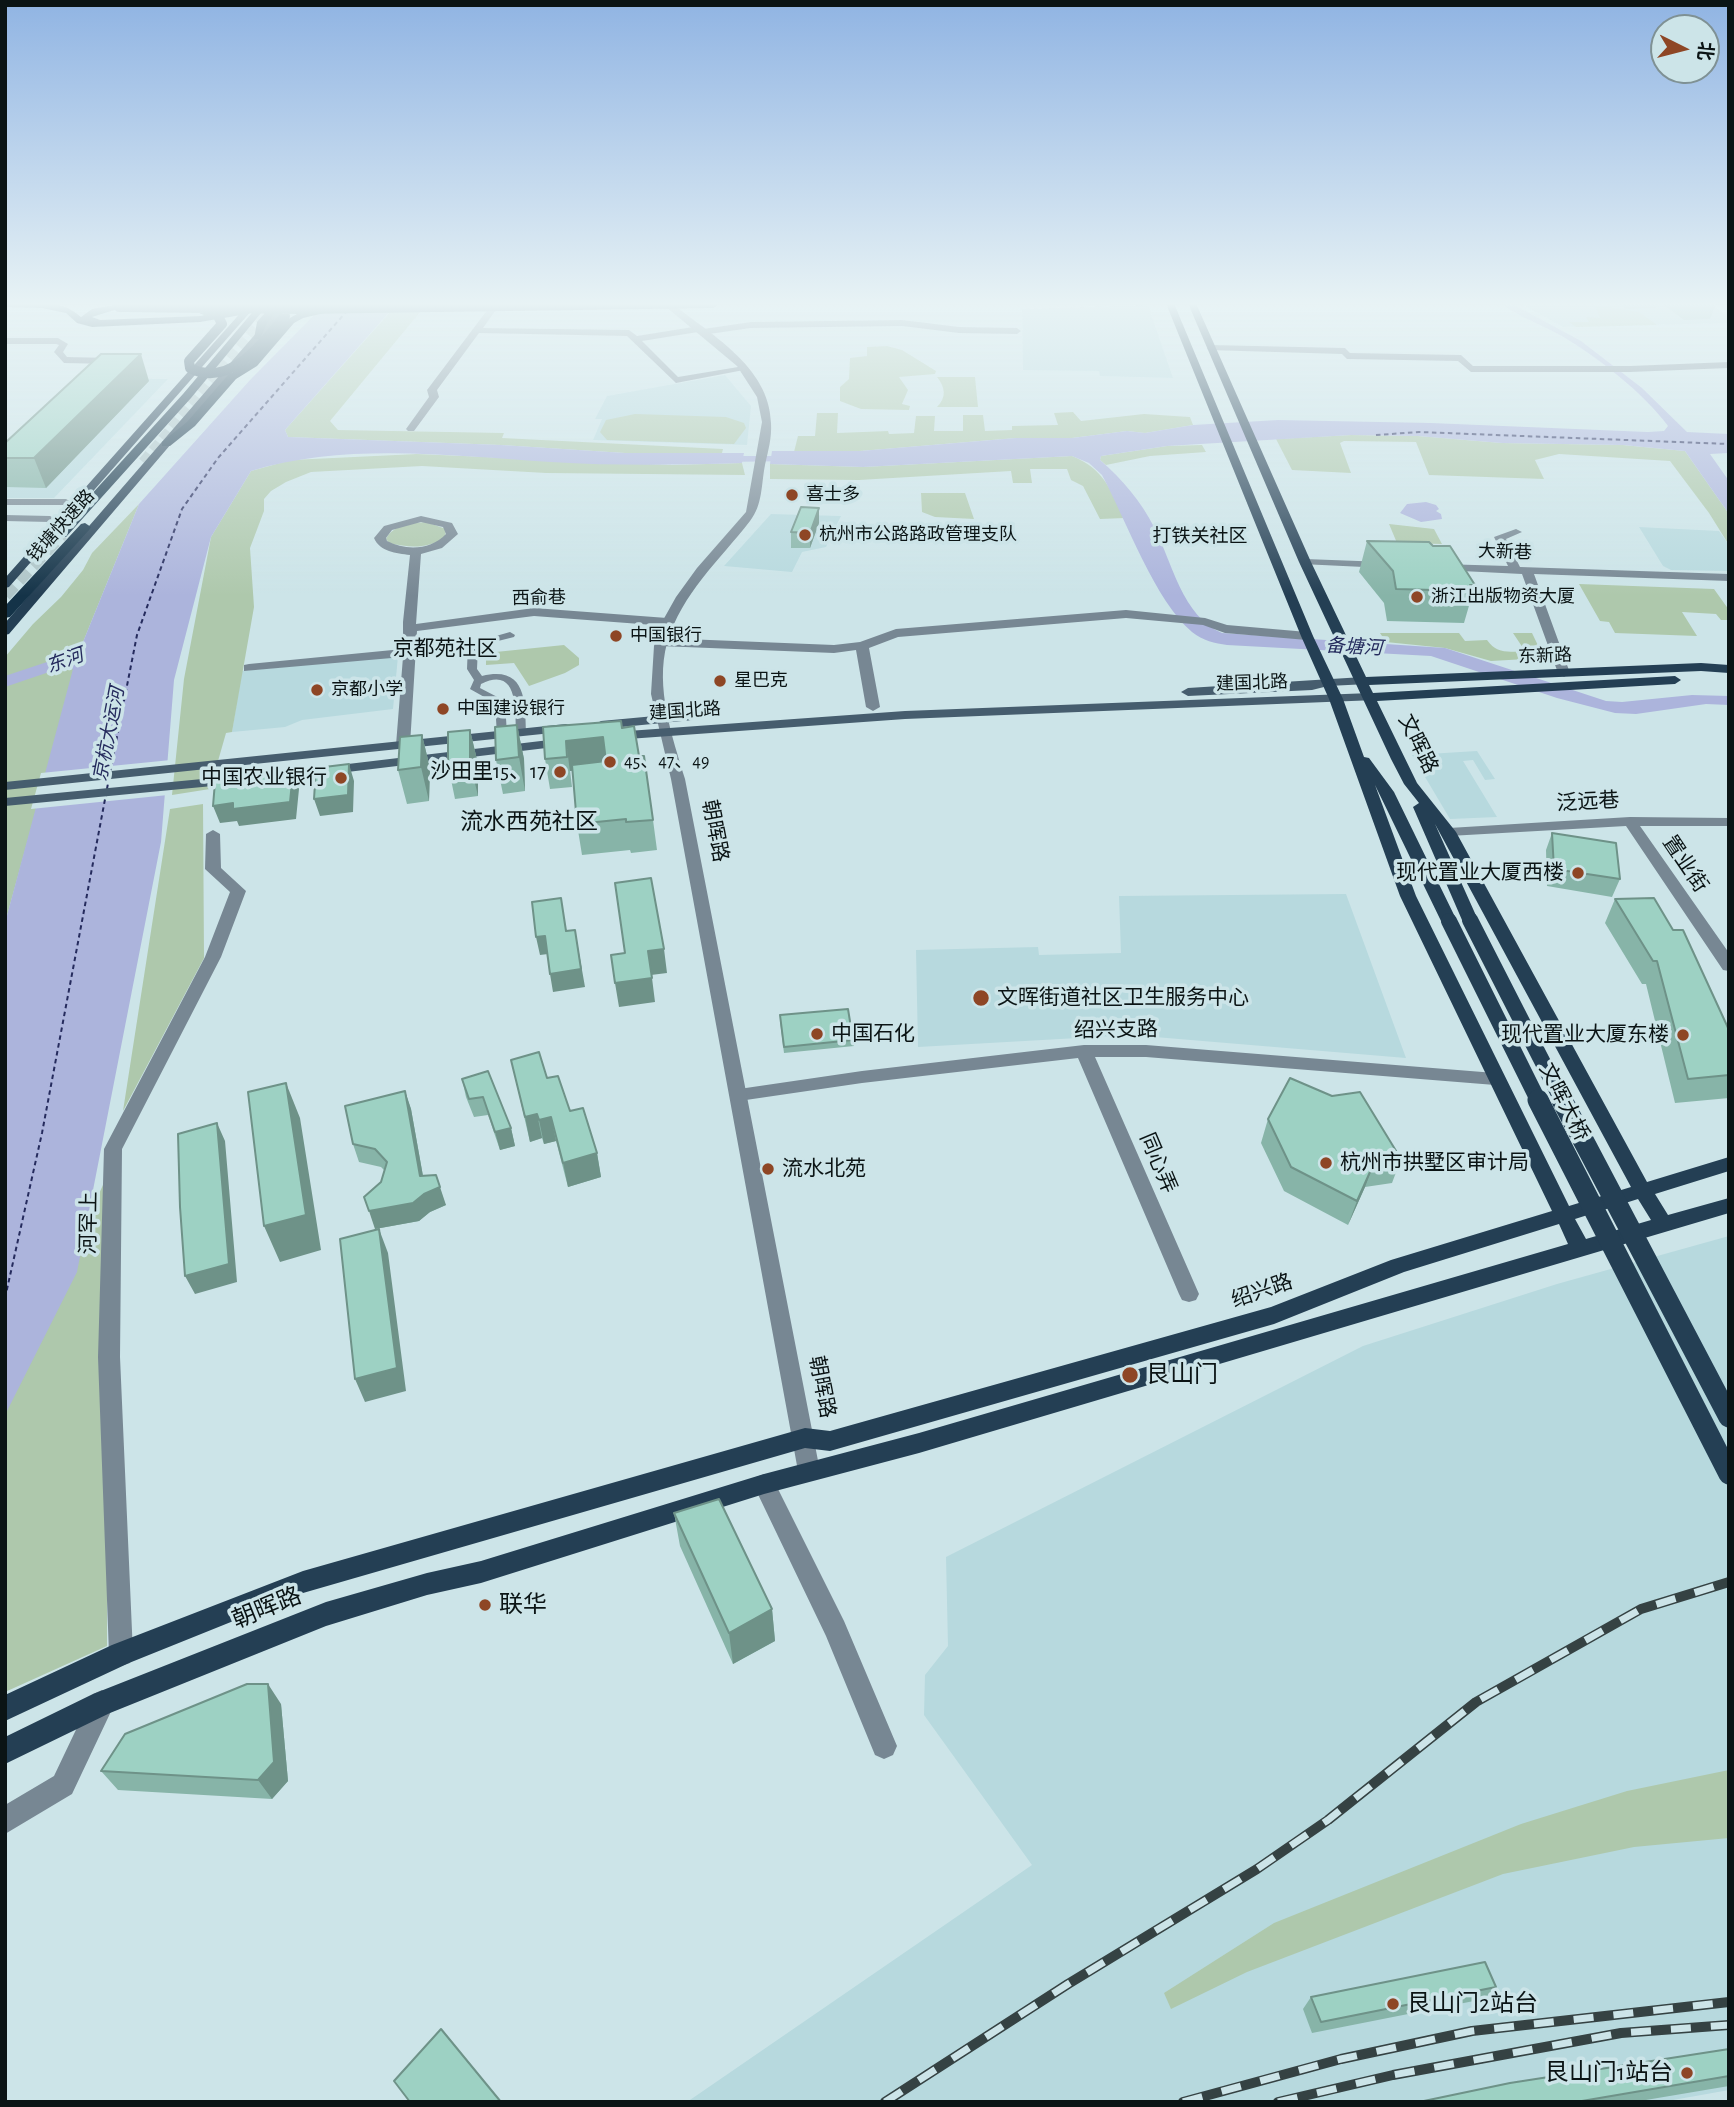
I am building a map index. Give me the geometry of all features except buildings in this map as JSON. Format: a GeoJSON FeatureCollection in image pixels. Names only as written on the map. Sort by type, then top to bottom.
{"type":"FeatureCollection","features":[{"type":"Feature","properties":{"kind":"highway"},"geometry":{"type":"LineString","coordinates":[[166,420],[180,399]]}},
{"type":"Feature","properties":{"kind":"highway","name":"钱塘快速路"},"geometry":{"type":"LineString","coordinates":[[62,534],[184,399]]}},
{"type":"Feature","properties":{"kind":"highway"},"geometry":{"type":"LineString","coordinates":[[166,444],[191,424],[213,399]]}},
{"type":"Feature","properties":{"kind":"highway","name":"钱塘快速路"},"geometry":{"type":"LineString","coordinates":[[5,615],[143,462]]}},
{"type":"Feature","properties":{"kind":"highway"},"geometry":{"type":"LineString","coordinates":[[5,615],[88,538]]}},
{"type":"Feature","properties":{"kind":"main road"},"geometry":{"type":"LineString","coordinates":[[5,585],[170,399]]}},
{"type":"Feature","properties":{"kind":"main road"},"geometry":{"type":"LineString","coordinates":[[5,631],[88,538],[204,399]]}},
{"type":"Feature","properties":{"kind":"main road"},"geometry":{"type":"LineString","coordinates":[[1210,399],[1358,753],[1368,790],[1408,896],[1495,1079],[1580,1248]]}},
{"type":"Feature","properties":{"kind":"main road","name":"文晖路"},"geometry":{"type":"LineString","coordinates":[[1233,399],[1338,634],[1371,697],[1410,785],[1449,832],[1642,1190],[1663,1224]]}},
{"type":"Feature","properties":{"kind":"main road","name":"东新路"},"geometry":{"type":"LineString","coordinates":[[1371,697],[1514,689],[1565,679],[1701,667],[1729,669]]}},
{"type":"Feature","properties":{"kind":"main road","name":"东新路"},"geometry":{"type":"LineString","coordinates":[[1363,681],[1532,674],[1565,679],[1729,678]]}},
{"type":"Feature","properties":{"kind":"main road","name":"建国北路"},"geometry":{"type":"LineString","coordinates":[[5,786],[521,733],[873,707],[1312,687],[1328,682],[1363,681]]}},
{"type":"Feature","properties":{"kind":"main road","name":"建国北路"},"geometry":{"type":"LineString","coordinates":[[5,802],[248,778],[588,739],[662,724],[1371,697]]}},
{"type":"Feature","properties":{"kind":"main road","name":"文晖大桥"},"geometry":{"type":"LineString","coordinates":[[1358,753],[1387,792],[1562,1149],[1729,1474]]}},
{"type":"Feature","properties":{"kind":"main road","name":"文晖大桥"},"geometry":{"type":"LineString","coordinates":[[1410,785],[1470,920],[1574,1125],[1729,1416]]}},
{"type":"Feature","properties":{"kind":"main road","name":"绍兴路"},"geometry":{"type":"LineString","coordinates":[[805,1438],[830,1441],[1274,1315],[1398,1266],[1729,1164]]}},
{"type":"Feature","properties":{"kind":"main road"},"geometry":{"type":"LineString","coordinates":[[809,1471],[998,1420],[1729,1205]]}},
{"type":"Feature","properties":{"kind":"main road","name":"朝晖路"},"geometry":{"type":"LineString","coordinates":[[5,1708],[121,1654],[303,1582],[805,1438]]}},
{"type":"Feature","properties":{"kind":"main road","name":"朝晖路"},"geometry":{"type":"LineString","coordinates":[[5,1751],[102,1703],[326,1614],[427,1584],[481,1572],[809,1471]]}},
{"type":"Feature","properties":{"kind":"street"},"geometry":{"type":"LineString","coordinates":[[411,429],[432,399]]}},
{"type":"Feature","properties":{"kind":"street","name":"朝晖路"},"geometry":{"type":"LineString","coordinates":[[762,399],[766,414],[764,450],[755,502],[751,512],[702,569],[667,622],[656,666],[662,724],[678,779],[805,1438],[809,1471]]}},
{"type":"Feature","properties":{"kind":"street"},"geometry":{"type":"LineString","coordinates":[[5,502],[66,502]]}},
{"type":"Feature","properties":{"kind":"street"},"geometry":{"type":"LineString","coordinates":[[5,518],[50,519]]}},
{"type":"Feature","properties":{"kind":"street"},"geometry":{"type":"LineString","coordinates":[[432,520],[452,529],[452,534],[442,544],[416,550],[387,547],[380,538],[388,528],[408,521],[432,520]]}},
{"type":"Feature","properties":{"kind":"street"},"geometry":{"type":"LineString","coordinates":[[1516,532],[1500,537],[1521,570],[1565,679]]}},
{"type":"Feature","properties":{"kind":"street"},"geometry":{"type":"LineString","coordinates":[[403,745],[410,652],[409,622],[416,550]]}},
{"type":"Feature","properties":{"kind":"street"},"geometry":{"type":"LineString","coordinates":[[1305,562],[1394,565]]}},
{"type":"Feature","properties":{"kind":"street","name":"大新巷"},"geometry":{"type":"LineString","coordinates":[[1421,566],[1729,579]]}},
{"type":"Feature","properties":{"kind":"street","name":"西俞巷"},"geometry":{"type":"LineString","coordinates":[[411,628],[534,612],[667,622]]}},
{"type":"Feature","properties":{"kind":"street"},"geometry":{"type":"LineString","coordinates":[[660,642],[834,649],[862,646],[896,634],[1126,614],[1205,622],[1225,629],[1307,636]]}},
{"type":"Feature","properties":{"kind":"street"},"geometry":{"type":"LineString","coordinates":[[480,680],[472,669],[473,644],[510,635]]}},
{"type":"Feature","properties":{"kind":"street"},"geometry":{"type":"LineString","coordinates":[[862,646],[873,707]]}},
{"type":"Feature","properties":{"kind":"street"},"geometry":{"type":"LineString","coordinates":[[248,668],[410,652]]}},
{"type":"Feature","properties":{"kind":"street"},"geometry":{"type":"LineString","coordinates":[[502,735],[500,701],[475,689],[480,680],[495,677],[513,684],[520,694],[521,733]]}},
{"type":"Feature","properties":{"kind":"street","name":"泛远巷"},"geometry":{"type":"LineString","coordinates":[[1449,832],[1630,821],[1729,822]]}},
{"type":"Feature","properties":{"kind":"street","name":"置业街"},"geometry":{"type":"LineString","coordinates":[[1630,821],[1729,966]]}},
{"type":"Feature","properties":{"kind":"street","name":"河罕上"},"geometry":{"type":"LineString","coordinates":[[121,1654],[109,1357],[113,1149],[214,957],[238,891],[213,869],[213,834]]}},
{"type":"Feature","properties":{"kind":"street","name":"绍兴支路"},"geometry":{"type":"LineString","coordinates":[[739,1095],[862,1077],[1084,1051],[1146,1051],[1495,1079]]}},
{"type":"Feature","properties":{"kind":"street","name":"同心弄"},"geometry":{"type":"LineString","coordinates":[[1084,1051],[1189,1294]]}},
{"type":"Feature","properties":{"kind":"street"},"geometry":{"type":"LineString","coordinates":[[764,1484],[835,1629],[884,1746]]}},
{"type":"Feature","properties":{"kind":"street"},"geometry":{"type":"LineString","coordinates":[[5,1821],[63,1785],[102,1703]]}},
{"type":"Feature","properties":{"kind":"shaded area"},"geometry":{"type":"Polygon","coordinates":[[[81,399],[149,399],[54,498],[5,498],[5,473],[81,399]]]}},
{"type":"Feature","properties":{"kind":"shaded area"},"geometry":{"type":"Polygon","coordinates":[[[605,399],[745,399],[751,406],[747,445],[593,440],[602,419],[595,419],[605,399]]]}},
{"type":"Feature","properties":{"kind":"shaded area"},"geometry":{"type":"Polygon","coordinates":[[[771,514],[841,516],[826,547],[802,552],[792,572],[724,566],[771,514]]]}},
{"type":"Feature","properties":{"kind":"shaded area"},"geometry":{"type":"Polygon","coordinates":[[[1639,527],[1719,531],[1729,545],[1729,571],[1671,570],[1663,566],[1639,527]]]}},
{"type":"Feature","properties":{"kind":"shaded area","name":"京都小学"},"geometry":{"type":"Polygon","coordinates":[[[398,656],[393,709],[302,720],[285,727],[232,732],[242,671],[398,656]]]}},
{"type":"Feature","properties":{"kind":"shaded area"},"geometry":{"type":"Polygon","coordinates":[[[1477,751],[1495,779],[1485,780],[1473,760],[1463,761],[1497,817],[1450,819],[1412,755],[1477,751]]]}},
{"type":"Feature","properties":{"kind":"shaded area"},"geometry":{"type":"Polygon","coordinates":[[[1346,894],[1406,1058],[1131,1035],[918,1047],[916,950],[1038,947],[1039,955],[1121,953],[1119,896],[1346,894]]]}},
{"type":"Feature","properties":{"kind":"shaded area"},"geometry":{"type":"Polygon","coordinates":[[[1729,1236],[1729,2090],[1662,2102],[687,2102],[1032,1865],[924,1715],[925,1675],[948,1646],[946,1557],[1363,1346],[1557,1284],[1729,1236]]]}},
{"type":"Feature","properties":{"kind":"green space"},"geometry":{"type":"Polygon","coordinates":[[[312,399],[348,399],[330,421],[338,430],[504,433],[502,438],[723,449],[722,453],[625,453],[501,445],[288,437],[285,430],[312,399]]]}},
{"type":"Feature","properties":{"kind":"green space"},"geometry":{"type":"Polygon","coordinates":[[[904,399],[902,404],[910,406],[909,410],[861,409],[840,401],[904,399]]]}},
{"type":"Feature","properties":{"kind":"green space"},"geometry":{"type":"Polygon","coordinates":[[[942,399],[977,399],[978,407],[937,407],[942,399]]]}},
{"type":"Feature","properties":{"kind":"green space"},"geometry":{"type":"Polygon","coordinates":[[[1073,412],[1081,421],[1144,414],[1190,417],[1193,425],[1145,433],[1127,431],[1072,438],[1016,438],[860,451],[794,452],[798,436],[815,436],[817,413],[838,413],[837,433],[888,431],[889,434],[914,433],[916,416],[935,416],[934,431],[963,431],[963,415],[983,415],[985,431],[1012,430],[1012,426],[1058,425],[1054,413],[1073,412]]]}},
{"type":"Feature","properties":{"kind":"green space"},"geometry":{"type":"Polygon","coordinates":[[[635,414],[726,417],[744,423],[746,428],[734,444],[607,440],[600,432],[606,420],[635,414]]]}},
{"type":"Feature","properties":{"kind":"green space"},"geometry":{"type":"Polygon","coordinates":[[[1351,435],[1418,436],[1502,443],[1623,445],[1685,451],[1729,514],[1729,545],[1670,461],[1559,454],[1535,460],[1544,479],[1429,475],[1416,442],[1344,441],[1340,443],[1351,473],[1292,470],[1276,439],[1351,435]]]}},
{"type":"Feature","properties":{"kind":"green space"},"geometry":{"type":"Polygon","coordinates":[[[1202,445],[1206,452],[1150,456],[1106,465],[1100,460],[1101,456],[1167,446],[1202,445]]]}},
{"type":"Feature","properties":{"kind":"green space"},"geometry":{"type":"Polygon","coordinates":[[[417,454],[672,465],[742,463],[745,475],[546,473],[422,466],[311,472],[286,482],[264,499],[264,511],[250,548],[254,607],[232,732],[226,733],[210,789],[172,795],[184,679],[211,537],[251,471],[291,460],[417,454]]]}},
{"type":"Feature","properties":{"kind":"green space"},"geometry":{"type":"Polygon","coordinates":[[[1072,456],[1092,467],[1105,481],[1125,518],[1100,519],[1083,486],[1071,480],[1067,469],[1030,469],[1032,483],[1013,483],[1011,471],[859,480],[770,479],[770,464],[863,467],[1072,456]]]}},
{"type":"Feature","properties":{"kind":"green space"},"geometry":{"type":"Polygon","coordinates":[[[921,493],[965,493],[974,519],[935,517],[922,512],[921,493]]]}},
{"type":"Feature","properties":{"kind":"green space"},"geometry":{"type":"Polygon","coordinates":[[[139,504],[81,647],[5,923],[5,657],[61,597],[83,570],[92,553],[139,504]]]}},
{"type":"Feature","properties":{"kind":"green space"},"geometry":{"type":"Polygon","coordinates":[[[426,522],[446,529],[445,538],[418,546],[389,543],[386,539],[398,528],[426,522]]]}},
{"type":"Feature","properties":{"kind":"green space"},"geometry":{"type":"Polygon","coordinates":[[[1389,524],[1434,529],[1442,544],[1397,543],[1389,524]]]}},
{"type":"Feature","properties":{"kind":"green space"},"geometry":{"type":"Polygon","coordinates":[[[1579,584],[1714,589],[1729,610],[1729,620],[1721,620],[1716,614],[1682,612],[1697,636],[1615,633],[1609,622],[1600,621],[1579,584]]]}},
{"type":"Feature","properties":{"kind":"green space"},"geometry":{"type":"Polygon","coordinates":[[[1380,633],[1459,633],[1465,641],[1487,640],[1499,650],[1513,652],[1525,651],[1513,633],[1532,633],[1544,658],[1491,661],[1445,648],[1386,642],[1380,633]]]}},
{"type":"Feature","properties":{"kind":"green space"},"geometry":{"type":"Polygon","coordinates":[[[564,645],[579,658],[579,665],[529,686],[514,663],[486,665],[486,653],[564,645]]]}},
{"type":"Feature","properties":{"kind":"green space"},"geometry":{"type":"Polygon","coordinates":[[[203,804],[204,958],[123,1111],[170,809],[203,804]]]}},
{"type":"Feature","properties":{"kind":"green space"},"geometry":{"type":"Polygon","coordinates":[[[107,1176],[107,1646],[5,1692],[5,1403],[107,1176]]]}},
{"type":"Feature","properties":{"kind":"green space"},"geometry":{"type":"Polygon","coordinates":[[[1729,1770],[1729,1838],[1634,1847],[1503,1874],[1247,1972],[1171,2009],[1164,1993],[1274,1923],[1521,1824],[1627,1791],[1729,1770]]]}},
{"type":"Feature","properties":{"kind":"water"},"geometry":{"type":"Polygon","coordinates":[[[233,399],[312,399],[285,430],[288,437],[501,445],[625,453],[744,453],[742,463],[671,465],[551,462],[400,453],[362,454],[287,462],[251,471],[211,537],[174,680],[161,842],[77,1272],[5,1415],[5,923],[73,669],[58,669],[5,687],[5,676],[59,658],[81,647],[139,504],[233,399]]]}},
{"type":"Feature","properties":{"kind":"water","name":"备塘河"},"geometry":{"type":"Polygon","coordinates":[[[1654,399],[1687,432],[1729,434],[1729,453],[1710,454],[1729,481],[1729,514],[1685,451],[1623,445],[1502,443],[1418,436],[1351,435],[1167,446],[1101,456],[1100,460],[1143,508],[1188,602],[1208,625],[1222,633],[1445,648],[1606,701],[1622,702],[1692,695],[1729,696],[1729,705],[1706,704],[1636,714],[1615,713],[1557,698],[1431,656],[1227,645],[1205,640],[1178,618],[1166,601],[1142,559],[1102,475],[1089,463],[1072,456],[863,467],[770,464],[772,451],[860,451],[1016,438],[1072,438],[1127,431],[1145,433],[1193,425],[1278,420],[1664,431],[1668,426],[1646,400],[1654,399]]]}},
{"type":"Feature","properties":{"kind":"water"},"geometry":{"type":"Polygon","coordinates":[[[1426,502],[1436,505],[1439,509],[1436,511],[1441,514],[1442,519],[1421,522],[1400,513],[1407,504],[1426,502]]]}},
{"type":"Feature","properties":{"kind":"pier"},"geometry":{"type":"Polygon","coordinates":[[[171,760],[168,795],[31,809],[41,773],[171,760]]]}},
{"type":"Feature","properties":{"kind":"waterway"},"geometry":{"type":"LineString","coordinates":[[724,459],[792,459]]}},
{"type":"Feature","properties":{"kind":"ferry route"},"geometry":{"type":"LineString","coordinates":[[110,772],[137,635],[182,509],[218,458],[269,399]]}},
{"type":"Feature","properties":{"kind":"ferry route"},"geometry":{"type":"LineString","coordinates":[[1376,435],[1419,432],[1729,444]]}},
{"type":"Feature","properties":{"kind":"ferry route"},"geometry":{"type":"LineString","coordinates":[[107,789],[109,777]]}},
{"type":"Feature","properties":{"kind":"ferry route"},"geometry":{"type":"LineString","coordinates":[[5,1298],[42,1133],[106,794]]}},
{"type":"Feature","properties":{"kind":"tunnel"},"geometry":{"type":"LineString","coordinates":[[143,462],[196,399]]}},
{"type":"Feature","properties":{"kind":"tunnel"},"geometry":{"type":"LineString","coordinates":[[5,595],[62,534]]}},
{"type":"Feature","properties":{"kind":"railway"},"geometry":{"type":"LineString","coordinates":[[885,2102],[1068,1984],[1257,1869],[1328,1820],[1476,1702],[1641,1609],[1729,1582]]}},
{"type":"Feature","properties":{"kind":"railway"},"geometry":{"type":"LineString","coordinates":[[1183,2102],[1341,2059],[1472,2031],[1729,2002]]}},
{"type":"Feature","properties":{"kind":"railway"},"geometry":{"type":"LineString","coordinates":[[1278,2102],[1393,2075],[1621,2033],[1729,2025]]}},
{"type":"Feature","properties":{"kind":"place","name":"喜士多"},"geometry":{"type":"Point","coordinates":[792,495]}},
{"type":"Feature","properties":{"kind":"place","name":"杭州市公路路政管理支队"},"geometry":{"type":"Point","coordinates":[805,535]}},
{"type":"Feature","properties":{"kind":"place","name":"浙江出版物资大厦"},"geometry":{"type":"Point","coordinates":[1417,597]}},
{"type":"Feature","properties":{"kind":"place","name":"中国银行"},"geometry":{"type":"Point","coordinates":[616,636]}},
{"type":"Feature","properties":{"kind":"place","name":"星巴克"},"geometry":{"type":"Point","coordinates":[720,681]}},
{"type":"Feature","properties":{"kind":"place","name":"京都小学"},"geometry":{"type":"Point","coordinates":[317,690]}},
{"type":"Feature","properties":{"kind":"place","name":"中国建设银行"},"geometry":{"type":"Point","coordinates":[443,709]}},
{"type":"Feature","properties":{"kind":"place","name":"45、47、49"},"geometry":{"type":"Point","coordinates":[610,762]}},
{"type":"Feature","properties":{"kind":"place","name":"沙田里15、17"},"geometry":{"type":"Point","coordinates":[560,772]}},
{"type":"Feature","properties":{"kind":"place","name":"中国农业银行"},"geometry":{"type":"Point","coordinates":[341,778]}},
{"type":"Feature","properties":{"kind":"place","name":"现代置业大厦西楼"},"geometry":{"type":"Point","coordinates":[1578,873]}},
{"type":"Feature","properties":{"kind":"place","name":"文晖街道社区卫生服务中心"},"geometry":{"type":"Point","coordinates":[981,998]}},
{"type":"Feature","properties":{"kind":"place","name":"中国石化"},"geometry":{"type":"Point","coordinates":[817,1034]}},
{"type":"Feature","properties":{"kind":"place","name":"现代置业大厦东楼"},"geometry":{"type":"Point","coordinates":[1683,1035]}},
{"type":"Feature","properties":{"kind":"place","name":"杭州市拱墅区审计局"},"geometry":{"type":"Point","coordinates":[1326,1163]}},
{"type":"Feature","properties":{"kind":"place","name":"流水北苑"},"geometry":{"type":"Point","coordinates":[768,1169]}},
{"type":"Feature","properties":{"kind":"place","name":"艮山门"},"geometry":{"type":"Point","coordinates":[1130,1375]}},
{"type":"Feature","properties":{"kind":"place","name":"联华"},"geometry":{"type":"Point","coordinates":[485,1605]}},
{"type":"Feature","properties":{"kind":"place","name":"艮山门2站台"},"geometry":{"type":"Point","coordinates":[1393,2004]}},
{"type":"Feature","properties":{"kind":"place","name":"艮山门1站台"},"geometry":{"type":"Point","coordinates":[1687,2073]}},
{"type":"Feature","properties":{"kind":"district","name":"打铁关社区"},"geometry":{"type":"Point","coordinates":[1200,536]}},
{"type":"Feature","properties":{"kind":"district","name":"京都苑社区"},"geometry":{"type":"Point","coordinates":[445,649]}},
{"type":"Feature","properties":{"kind":"district","name":"流水西苑社区"},"geometry":{"type":"Point","coordinates":[529,822]}},
{"type":"Feature","properties":{"kind":"water label","name":"东河"},"geometry":{"type":"Point","coordinates":[65,661]}},
{"type":"Feature","properties":{"kind":"water label","name":"京杭大运河"},"geometry":{"type":"Point","coordinates":[109,734]}}]}
